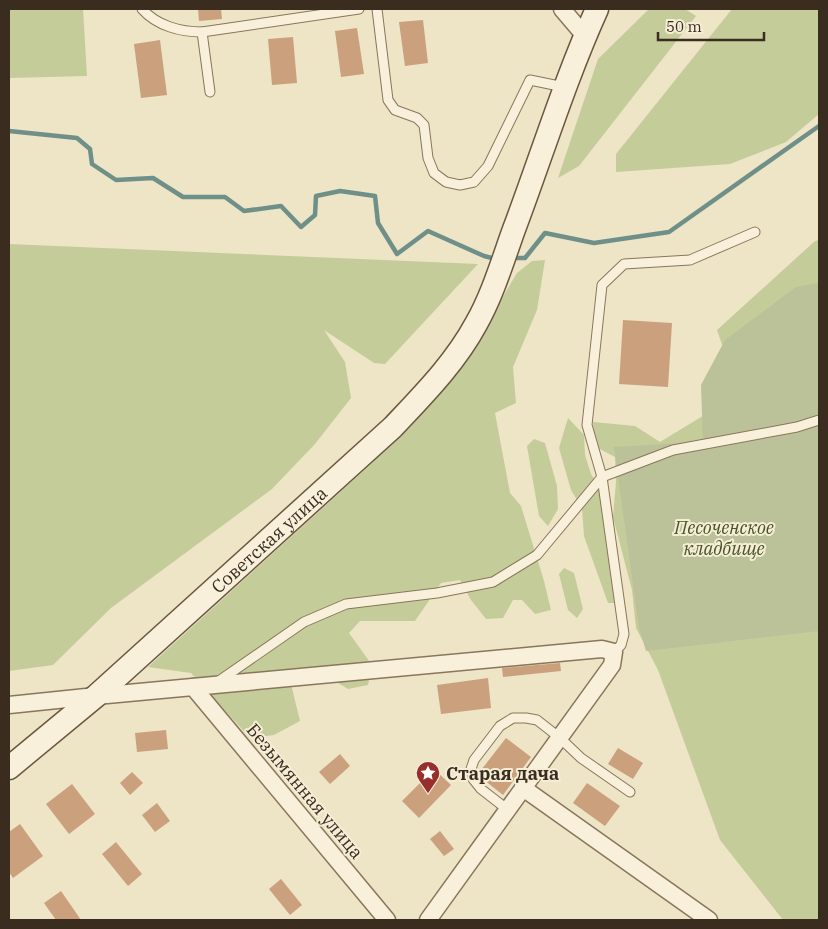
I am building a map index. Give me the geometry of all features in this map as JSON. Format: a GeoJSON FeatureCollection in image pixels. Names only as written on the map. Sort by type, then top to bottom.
{"type":"FeatureCollection","features":[{"type":"Feature","properties":{"kind":"main road","name":"Советская улица"},"geometry":{"type":"LineString","coordinates":[[9,768],[96,696],[393,427],[426,393],[455,357],[477,323],[495,282],[564,88],[597,9]]}},
{"type":"Feature","properties":{"kind":"street"},"geometry":{"type":"LineString","coordinates":[[562,9],[585,36]]}},
{"type":"Feature","properties":{"kind":"street"},"geometry":{"type":"LineString","coordinates":[[9,705],[602,649],[614,652],[612,665],[428,920]]}},
{"type":"Feature","properties":{"kind":"street","name":"Безымянная улица"},"geometry":{"type":"LineString","coordinates":[[193,687],[387,920]]}},
{"type":"Feature","properties":{"kind":"street"},"geometry":{"type":"LineString","coordinates":[[524,788],[709,920]]}},
{"type":"Feature","properties":{"kind":"lane"},"geometry":{"type":"LineString","coordinates":[[142,9],[163,25],[186,32],[202,32],[359,9]]}},
{"type":"Feature","properties":{"kind":"lane"},"geometry":{"type":"LineString","coordinates":[[378,9],[388,100],[395,110],[406,116],[417,118],[424,125],[428,158],[434,173],[446,182],[460,185],[474,182],[488,166],[530,80],[564,88]]}},
{"type":"Feature","properties":{"kind":"lane"},"geometry":{"type":"LineString","coordinates":[[202,32],[210,92]]}},
{"type":"Feature","properties":{"kind":"lane"},"geometry":{"type":"LineString","coordinates":[[614,652],[621,645],[624,634],[602,477],[587,425],[602,285],[624,264],[690,260],[755,232]]}},
{"type":"Feature","properties":{"kind":"lane"},"geometry":{"type":"LineString","coordinates":[[213,685],[304,622],[346,604],[437,593],[493,582],[537,556],[602,477],[673,450],[797,427],[819,420]]}},
{"type":"Feature","properties":{"kind":"lane"},"geometry":{"type":"LineString","coordinates":[[508,810],[481,789],[473,779],[471,769],[474,760],[500,726],[513,718],[537,720],[581,758],[630,792]]}},
{"type":"Feature","properties":{"kind":"green space"},"geometry":{"type":"Polygon","coordinates":[[[9,9],[83,9],[87,76],[9,78],[9,9]]]}},
{"type":"Feature","properties":{"kind":"green space"},"geometry":{"type":"Polygon","coordinates":[[[649,9],[685,9],[696,16],[579,166],[558,178],[598,59],[649,9]]]}},
{"type":"Feature","properties":{"kind":"green space"},"geometry":{"type":"Polygon","coordinates":[[[732,9],[819,9],[819,114],[786,142],[730,164],[616,172],[616,154],[732,9]]]}},
{"type":"Feature","properties":{"kind":"green space"},"geometry":{"type":"Polygon","coordinates":[[[819,240],[819,328],[740,396],[717,330],[815,241],[819,240]]]}},
{"type":"Feature","properties":{"kind":"green space"},"geometry":{"type":"Polygon","coordinates":[[[9,244],[478,264],[385,364],[374,363],[324,330],[345,362],[351,398],[315,444],[272,489],[111,608],[53,665],[9,671],[9,244]]]}},
{"type":"Feature","properties":{"kind":"green space"},"geometry":{"type":"Polygon","coordinates":[[[545,260],[537,310],[513,367],[516,403],[495,413],[510,493],[521,506],[551,610],[535,614],[522,600],[513,600],[503,618],[486,619],[471,600],[460,580],[441,583],[415,621],[360,621],[349,633],[372,665],[368,685],[348,689],[318,671],[291,684],[300,721],[274,735],[250,738],[191,673],[148,667],[370,465],[471,350],[517,273],[532,261],[545,260]]]}},
{"type":"Feature","properties":{"kind":"green space","name":"Песоченское кладбище"},"geometry":{"type":"Polygon","coordinates":[[[819,283],[819,631],[646,651],[639,628],[614,447],[703,442],[701,385],[725,340],[796,287],[819,283]]]}},
{"type":"Feature","properties":{"kind":"green space"},"geometry":{"type":"Polygon","coordinates":[[[711,411],[819,475],[819,920],[783,920],[720,840],[658,670],[636,628],[632,590],[613,517],[616,482],[615,457],[594,446],[593,422],[635,426],[660,442],[711,411]]]}},
{"type":"Feature","properties":{"kind":"green space"},"geometry":{"type":"Polygon","coordinates":[[[568,418],[584,435],[585,455],[591,474],[605,496],[617,603],[608,603],[584,536],[582,508],[571,490],[559,448],[568,418]]]}},
{"type":"Feature","properties":{"kind":"green space"},"geometry":{"type":"Polygon","coordinates":[[[534,439],[545,443],[557,486],[558,509],[548,526],[539,516],[527,446],[534,439]]]}},
{"type":"Feature","properties":{"kind":"green space"},"geometry":{"type":"Polygon","coordinates":[[[564,568],[574,573],[583,609],[577,618],[568,610],[559,574],[564,568]]]}},
{"type":"Feature","properties":{"kind":"building"},"geometry":{"type":"Polygon","coordinates":[[[198,9],[221,9],[222,19],[199,21],[198,9]]]}},
{"type":"Feature","properties":{"kind":"building"},"geometry":{"type":"Polygon","coordinates":[[[423,20],[428,63],[405,66],[399,22],[423,20]]]}},
{"type":"Feature","properties":{"kind":"building"},"geometry":{"type":"Polygon","coordinates":[[[357,28],[364,74],[341,77],[335,31],[357,28]]]}},
{"type":"Feature","properties":{"kind":"building"},"geometry":{"type":"Polygon","coordinates":[[[293,37],[297,83],[272,85],[268,39],[293,37]]]}},
{"type":"Feature","properties":{"kind":"building"},"geometry":{"type":"Polygon","coordinates":[[[160,40],[167,95],[141,98],[134,44],[160,40]]]}},
{"type":"Feature","properties":{"kind":"building"},"geometry":{"type":"Polygon","coordinates":[[[623,320],[672,323],[668,387],[619,384],[623,320]]]}},
{"type":"Feature","properties":{"kind":"building"},"geometry":{"type":"Polygon","coordinates":[[[560,663],[561,671],[503,677],[502,668],[560,663]]]}},
{"type":"Feature","properties":{"kind":"building"},"geometry":{"type":"Polygon","coordinates":[[[488,678],[491,708],[441,714],[437,685],[488,678]]]}},
{"type":"Feature","properties":{"kind":"building"},"geometry":{"type":"Polygon","coordinates":[[[166,730],[168,749],[137,752],[135,733],[166,730]]]}},
{"type":"Feature","properties":{"kind":"building"},"geometry":{"type":"Polygon","coordinates":[[[506,738],[531,757],[503,795],[478,774],[506,738]]]}},
{"type":"Feature","properties":{"kind":"building"},"geometry":{"type":"Polygon","coordinates":[[[618,748],[643,763],[633,779],[608,764],[618,748]]]}},
{"type":"Feature","properties":{"kind":"building"},"geometry":{"type":"Polygon","coordinates":[[[340,754],[350,766],[330,784],[319,772],[340,754]]]}},
{"type":"Feature","properties":{"kind":"building"},"geometry":{"type":"Polygon","coordinates":[[[434,769],[451,785],[419,818],[402,801],[434,769]]]}},
{"type":"Feature","properties":{"kind":"building"},"geometry":{"type":"Polygon","coordinates":[[[132,772],[143,783],[130,795],[120,783],[132,772]]]}},
{"type":"Feature","properties":{"kind":"building"},"geometry":{"type":"Polygon","coordinates":[[[587,783],[620,806],[605,826],[573,803],[587,783]]]}},
{"type":"Feature","properties":{"kind":"building"},"geometry":{"type":"Polygon","coordinates":[[[72,784],[95,814],[69,834],[46,804],[72,784]]]}},
{"type":"Feature","properties":{"kind":"building"},"geometry":{"type":"Polygon","coordinates":[[[157,803],[170,821],[155,832],[142,815],[157,803]]]}},
{"type":"Feature","properties":{"kind":"building"},"geometry":{"type":"Polygon","coordinates":[[[20,824],[43,856],[13,878],[9,872],[9,832],[20,824]]]}},
{"type":"Feature","properties":{"kind":"building"},"geometry":{"type":"Polygon","coordinates":[[[440,831],[454,849],[444,856],[430,839],[440,831]]]}},
{"type":"Feature","properties":{"kind":"building"},"geometry":{"type":"Polygon","coordinates":[[[116,842],[142,874],[128,886],[102,854],[116,842]]]}},
{"type":"Feature","properties":{"kind":"building"},"geometry":{"type":"Polygon","coordinates":[[[281,879],[302,905],[290,915],[269,889],[281,879]]]}},
{"type":"Feature","properties":{"kind":"building"},"geometry":{"type":"Polygon","coordinates":[[[61,891],[81,920],[56,920],[44,903],[61,891]]]}},
{"type":"Feature","properties":{"kind":"waterway"},"geometry":{"type":"LineString","coordinates":[[512,258],[525,258],[545,233],[594,243],[669,232],[819,126]]}},
{"type":"Feature","properties":{"kind":"waterway"},"geometry":{"type":"LineString","coordinates":[[9,131],[77,138],[90,149],[92,164],[116,180],[153,178],[183,197],[225,197],[244,211],[281,206],[301,227],[315,215],[316,196],[340,191],[375,196],[378,223],[397,254],[428,231],[484,256],[496,259]]}},
{"type":"Feature","properties":{"kind":"place","name":"Старая дача"},"geometry":{"type":"Point","coordinates":[428,794]}}]}
